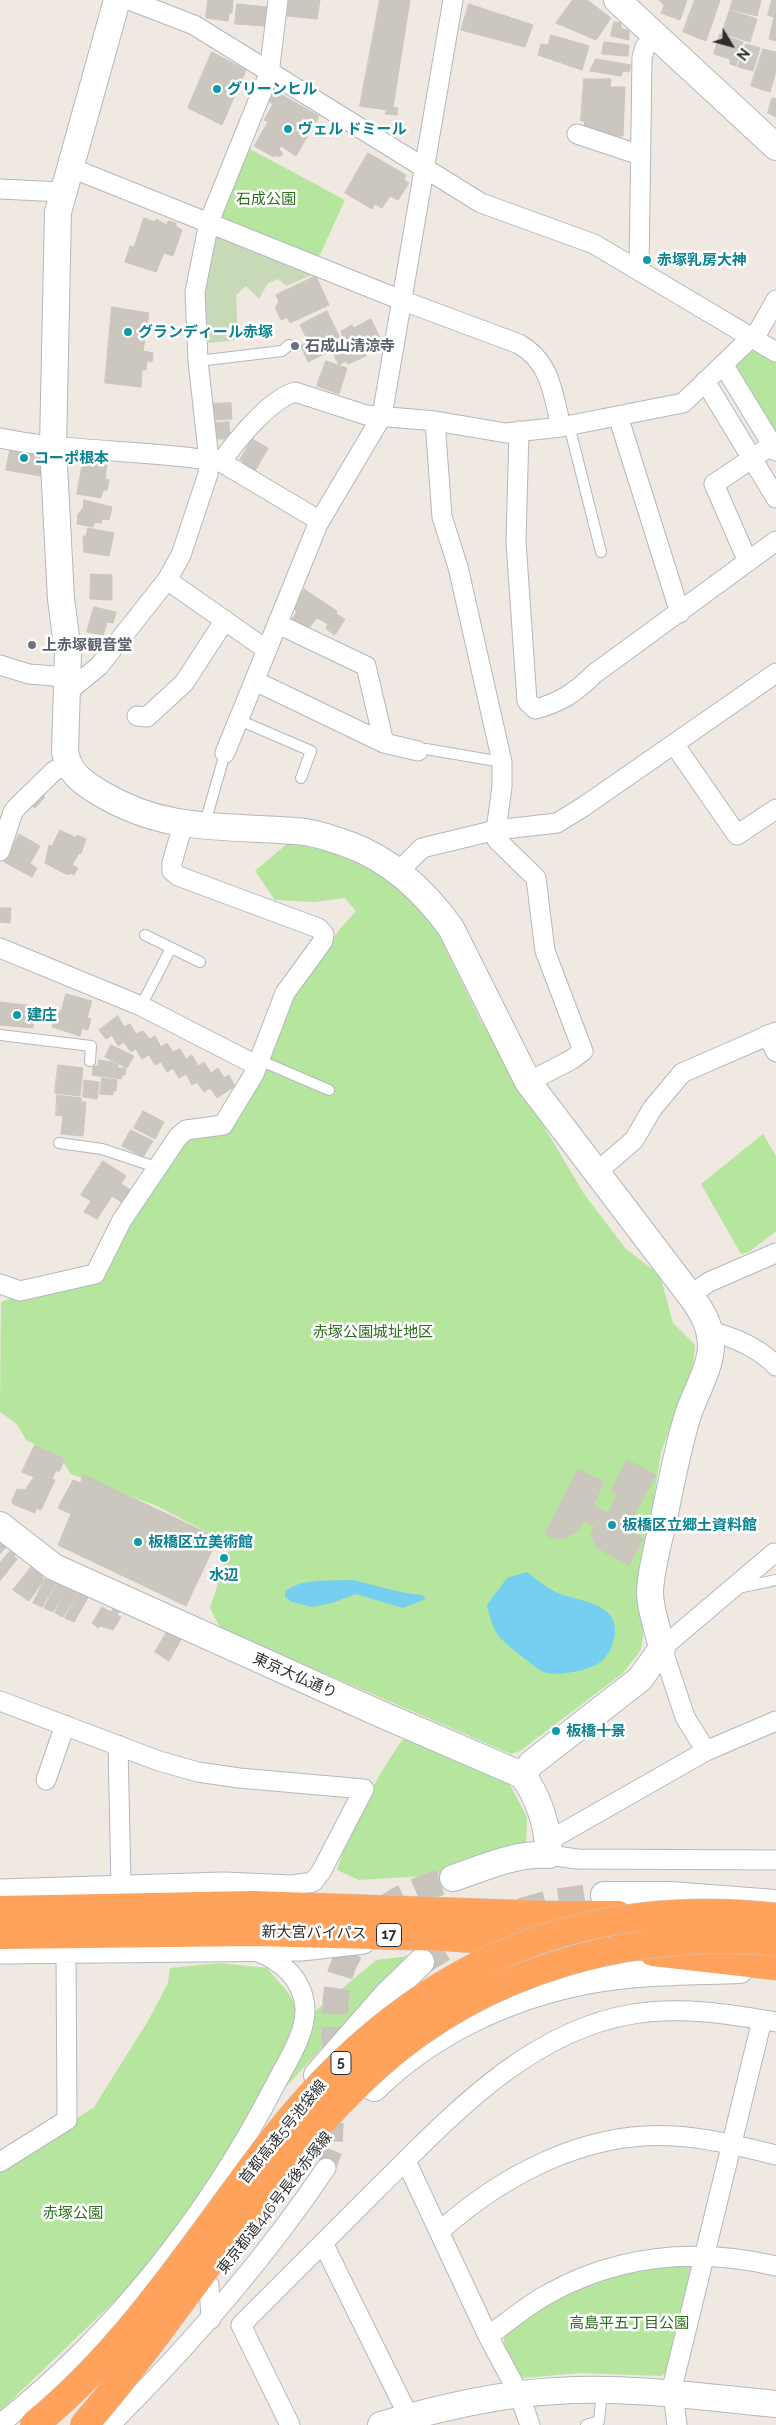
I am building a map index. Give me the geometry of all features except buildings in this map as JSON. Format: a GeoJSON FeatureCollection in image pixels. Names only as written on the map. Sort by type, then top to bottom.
{"type":"FeatureCollection","features":[{"type":"Feature","properties":{"kind":"highway","name":"新大宮バイパス"},"geometry":{"type":"LineString","coordinates":[[0,1910],[253,1905],[556,1915],[637,1914],[716,1908],[776,1908]]}},
{"type":"Feature","properties":{"kind":"highway","name":"首都高速5号池袋線"},"geometry":{"type":"LineString","coordinates":[[34,2425],[74,2389],[128,2333],[272,2142],[325,2079],[376,2032],[424,1996],[498,1955],[565,1931],[665,1914],[716,1913],[776,1917]]}},
{"type":"Feature","properties":{"kind":"highway","name":"新大宮バイパス"},"geometry":{"type":"LineString","coordinates":[[0,1935],[255,1932],[407,1936],[683,1954],[776,1966]]}},
{"type":"Feature","properties":{"kind":"highway","name":"首都高速5号池袋線"},"geometry":{"type":"LineString","coordinates":[[84,2425],[156,2337],[294,2155],[345,2098],[377,2066],[418,2033],[475,1998],[500,1986],[546,1967],[584,1957],[664,1942],[748,1940],[776,1942]]}},
{"type":"Feature","properties":{"kind":"highway"},"geometry":{"type":"LineString","coordinates":[[52,2425],[94,2361]]}},
{"type":"Feature","properties":{"kind":"street"},"geometry":{"type":"LineString","coordinates":[[117,0],[62,192],[58,212],[53,446],[61,599],[68,653],[65,752],[68,764],[71,771],[85,784],[112,800],[142,814],[195,825],[296,831],[319,835],[363,850],[398,872],[437,908],[451,928],[528,1082],[598,1171],[706,1318],[711,1348],[687,1417],[676,1458],[653,1567],[650,1593],[653,1615],[662,1648],[685,1717],[706,1751]]}},
{"type":"Feature","properties":{"kind":"street"},"geometry":{"type":"LineString","coordinates":[[129,0],[194,25],[269,74],[481,203],[594,244],[776,352]]}},
{"type":"Feature","properties":{"kind":"street"},"geometry":{"type":"LineString","coordinates":[[215,461],[198,361],[194,292],[209,222],[269,74],[278,0]]}},
{"type":"Feature","properties":{"kind":"street"},"geometry":{"type":"LineString","coordinates":[[225,753],[320,521],[382,416],[453,0]]}},
{"type":"Feature","properties":{"kind":"street"},"geometry":{"type":"LineString","coordinates":[[627,3],[655,36],[776,147]]}},
{"type":"Feature","properties":{"kind":"street"},"geometry":{"type":"LineString","coordinates":[[638,271],[642,58],[645,47],[655,36]]}},
{"type":"Feature","properties":{"kind":"street"},"geometry":{"type":"LineString","coordinates":[[577,134],[640,155]]}},
{"type":"Feature","properties":{"kind":"street"},"geometry":{"type":"LineString","coordinates":[[69,167],[401,300],[519,344],[532,351],[541,362],[565,426]]}},
{"type":"Feature","properties":{"kind":"street"},"geometry":{"type":"LineString","coordinates":[[0,189],[62,192]]}},
{"type":"Feature","properties":{"kind":"street"},"geometry":{"type":"LineString","coordinates":[[0,665],[66,685],[99,666],[167,580],[181,555],[208,474],[215,461],[285,395],[295,392],[366,415],[435,421],[506,433],[565,426],[618,416],[683,403],[752,337],[765,322],[776,300]]}},
{"type":"Feature","properties":{"kind":"street"},"geometry":{"type":"LineString","coordinates":[[723,364],[774,448],[752,459],[714,484],[748,562]]}},
{"type":"Feature","properties":{"kind":"street"},"geometry":{"type":"LineString","coordinates":[[705,381],[776,498]]}},
{"type":"Feature","properties":{"kind":"street"},"geometry":{"type":"LineString","coordinates":[[618,416],[680,613]]}},
{"type":"Feature","properties":{"kind":"street"},"geometry":{"type":"LineString","coordinates":[[435,421],[442,518],[458,567],[502,762],[502,787],[496,830],[497,840],[536,878],[545,951],[583,1051],[572,1060],[528,1082]]}},
{"type":"Feature","properties":{"kind":"street"},"geometry":{"type":"LineString","coordinates":[[519,431],[516,542],[527,700],[535,709],[551,705],[576,692],[594,674],[776,541]]}},
{"type":"Feature","properties":{"kind":"street"},"geometry":{"type":"LineString","coordinates":[[0,438],[41,446],[215,461],[320,521]]}},
{"type":"Feature","properties":{"kind":"street"},"geometry":{"type":"LineString","coordinates":[[167,580],[267,650]]}},
{"type":"Feature","properties":{"kind":"street"},"geometry":{"type":"LineString","coordinates":[[136,716],[147,717],[184,683],[225,620]]}},
{"type":"Feature","properties":{"kind":"street"},"geometry":{"type":"LineString","coordinates":[[278,624],[366,666],[384,743]]}},
{"type":"Feature","properties":{"kind":"street"},"geometry":{"type":"LineString","coordinates":[[398,872],[405,862],[422,848],[496,830],[557,823],[776,673]]}},
{"type":"Feature","properties":{"kind":"street"},"geometry":{"type":"LineString","coordinates":[[255,681],[384,743],[422,750]]}},
{"type":"Feature","properties":{"kind":"street"},"geometry":{"type":"LineString","coordinates":[[674,744],[737,835],[776,809]]}},
{"type":"Feature","properties":{"kind":"street"},"geometry":{"type":"LineString","coordinates":[[0,850],[13,812],[54,771],[68,764]]}},
{"type":"Feature","properties":{"kind":"street"},"geometry":{"type":"LineString","coordinates":[[0,1284],[20,1291],[95,1274],[122,1220],[156,1167],[186,1130],[223,1125],[254,1074],[285,993],[320,946],[324,934],[318,928],[178,876],[172,871],[172,863],[195,825]]}},
{"type":"Feature","properties":{"kind":"street"},"geometry":{"type":"LineString","coordinates":[[0,948],[141,1006],[258,1063]]}},
{"type":"Feature","properties":{"kind":"street"},"geometry":{"type":"LineString","coordinates":[[598,1171],[634,1140],[652,1108],[682,1073],[772,1033],[776,1052]]}},
{"type":"Feature","properties":{"kind":"street"},"geometry":{"type":"LineString","coordinates":[[690,1295],[709,1282],[776,1253]]}},
{"type":"Feature","properties":{"kind":"street"},"geometry":{"type":"LineString","coordinates":[[709,1331],[732,1337],[767,1356],[776,1366]]}},
{"type":"Feature","properties":{"kind":"street","name":"東京大仏通り"},"geometry":{"type":"LineString","coordinates":[[0,1525],[54,1567],[376,1712],[522,1775]]}},
{"type":"Feature","properties":{"kind":"street"},"geometry":{"type":"LineString","coordinates":[[549,1848],[533,1791],[522,1775],[532,1763],[640,1679],[662,1648],[774,1553],[776,1555]]}},
{"type":"Feature","properties":{"kind":"street"},"geometry":{"type":"LineString","coordinates":[[0,1701],[159,1761],[198,1772],[239,1778],[364,1789],[321,1872],[313,1882],[292,1885],[224,1882],[0,1889]]}},
{"type":"Feature","properties":{"kind":"street"},"geometry":{"type":"LineString","coordinates":[[453,1878],[510,1857],[532,1854],[549,1848],[706,1751],[776,1721]]}},
{"type":"Feature","properties":{"kind":"street"},"geometry":{"type":"LineString","coordinates":[[46,1780],[65,1725]]}},
{"type":"Feature","properties":{"kind":"street"},"geometry":{"type":"LineString","coordinates":[[118,1745],[122,1886]]}},
{"type":"Feature","properties":{"kind":"street"},"geometry":{"type":"LineString","coordinates":[[549,1848],[576,1858],[776,1860]]}},
{"type":"Feature","properties":{"kind":"street"},"geometry":{"type":"LineString","coordinates":[[224,1882],[253,1905]]}},
{"type":"Feature","properties":{"kind":"street"},"geometry":{"type":"LineString","coordinates":[[604,1895],[670,1895],[776,1903]]}},
{"type":"Feature","properties":{"kind":"street","name":"17"},"geometry":{"type":"LineString","coordinates":[[0,1954],[330,1949],[407,1936]]}},
{"type":"Feature","properties":{"kind":"street"},"geometry":{"type":"LineString","coordinates":[[0,2424],[74,2359],[135,2295],[213,2190],[267,2100],[302,2028],[305,2007],[299,1985],[288,1969],[256,1951]]}},
{"type":"Feature","properties":{"kind":"street"},"geometry":{"type":"LineString","coordinates":[[0,2162],[67,2120],[66,1953]]}},
{"type":"Feature","properties":{"kind":"street"},"geometry":{"type":"LineString","coordinates":[[23,2425],[94,2361],[145,2302],[320,2071],[388,1994],[421,1962]]}},
{"type":"Feature","properties":{"kind":"street","name":"東京都道446号長後赤塚線"},"geometry":{"type":"LineString","coordinates":[[99,2425],[304,2162],[330,2132],[385,2077],[419,2051],[470,2019],[544,1991],[585,1981],[665,1973],[776,1971]]}},
{"type":"Feature","properties":{"kind":"street"},"geometry":{"type":"LineString","coordinates":[[290,2425],[241,2325],[471,2099],[508,2070],[548,2045],[590,2026],[633,2014],[667,2011],[732,2014],[769,2021],[732,2145],[704,2256],[673,2394],[677,2425]]}},
{"type":"Feature","properties":{"kind":"street"},"geometry":{"type":"LineString","coordinates":[[440,2231],[470,2204],[507,2179],[546,2160],[588,2146],[628,2138],[673,2136],[732,2145],[776,2155]]}},
{"type":"Feature","properties":{"kind":"street"},"geometry":{"type":"LineString","coordinates":[[406,2161],[488,2336],[520,2394],[530,2425]]}},
{"type":"Feature","properties":{"kind":"street"},"geometry":{"type":"LineString","coordinates":[[110,2425],[211,2319],[294,2216],[326,2168]]}},
{"type":"Feature","properties":{"kind":"street"},"geometry":{"type":"LineString","coordinates":[[323,2243],[409,2417]]}},
{"type":"Feature","properties":{"kind":"street"},"geometry":{"type":"LineString","coordinates":[[488,2336],[546,2294],[579,2279],[617,2266],[656,2258],[704,2256],[724,2256],[776,2266]]}},
{"type":"Feature","properties":{"kind":"street"},"geometry":{"type":"LineString","coordinates":[[209,2285],[211,2319]]}},
{"type":"Feature","properties":{"kind":"street"},"geometry":{"type":"LineString","coordinates":[[382,2425],[409,2417],[520,2394],[602,2390],[673,2394],[776,2404]]}},
{"type":"Feature","properties":{"kind":"lane"},"geometry":{"type":"LineString","coordinates":[[198,361],[282,351],[289,345]]}},
{"type":"Feature","properties":{"kind":"lane"},"geometry":{"type":"LineString","coordinates":[[565,426],[601,552]]}},
{"type":"Feature","properties":{"kind":"lane"},"geometry":{"type":"LineString","coordinates":[[239,720],[311,751],[301,778]]}},
{"type":"Feature","properties":{"kind":"lane"},"geometry":{"type":"LineString","coordinates":[[422,750],[502,762]]}},
{"type":"Feature","properties":{"kind":"lane"},"geometry":{"type":"LineString","coordinates":[[195,825],[208,816],[225,753]]}},
{"type":"Feature","properties":{"kind":"lane"},"geometry":{"type":"LineString","coordinates":[[145,935],[200,962]]}},
{"type":"Feature","properties":{"kind":"lane"},"geometry":{"type":"LineString","coordinates":[[141,1006],[171,948]]}},
{"type":"Feature","properties":{"kind":"lane"},"geometry":{"type":"LineString","coordinates":[[0,1034],[92,1046],[90,1061]]}},
{"type":"Feature","properties":{"kind":"lane"},"geometry":{"type":"LineString","coordinates":[[258,1063],[329,1090]]}},
{"type":"Feature","properties":{"kind":"lane"},"geometry":{"type":"LineString","coordinates":[[59,1143],[102,1149],[156,1167]]}},
{"type":"Feature","properties":{"kind":"lane"},"geometry":{"type":"LineString","coordinates":[[731,1590],[776,1580]]}},
{"type":"Feature","properties":{"kind":"lane"},"geometry":{"type":"LineString","coordinates":[[586,2425],[599,2421],[602,2390]]}},
{"type":"Feature","properties":{"kind":"green space","name":"石成公園"},"geometry":{"type":"Polygon","coordinates":[[[246,147],[345,200],[319,257],[224,221],[220,215],[246,147]]]}},
{"type":"Feature","properties":{"kind":"green space"},"geometry":{"type":"Polygon","coordinates":[[[220,235],[314,274],[286,286],[278,279],[268,283],[259,299],[246,286],[236,295],[238,340],[208,343],[202,293],[213,239],[220,235]]]}},
{"type":"Feature","properties":{"kind":"green space"},"geometry":{"type":"Polygon","coordinates":[[[752,347],[776,361],[776,439],[734,372],[735,362],[752,347]]]}},
{"type":"Feature","properties":{"kind":"green space","name":"赤塚公園城址地区"},"geometry":{"type":"Polygon","coordinates":[[[288,843],[353,856],[392,873],[435,927],[480,1019],[584,1194],[626,1249],[660,1275],[673,1323],[695,1345],[686,1398],[681,1398],[661,1452],[640,1586],[643,1636],[641,1650],[623,1673],[520,1751],[511,1754],[220,1628],[210,1608],[228,1553],[228,1543],[157,1506],[71,1474],[59,1456],[26,1440],[17,1424],[0,1412],[1,1302],[20,1295],[101,1278],[133,1217],[188,1136],[207,1135],[292,999],[339,930],[356,911],[345,898],[314,902],[275,900],[255,871],[288,843]]]}},
{"type":"Feature","properties":{"kind":"green space"},"geometry":{"type":"Polygon","coordinates":[[[763,1134],[776,1156],[776,1231],[749,1252],[741,1254],[701,1184],[763,1134]]]}},
{"type":"Feature","properties":{"kind":"green space"},"geometry":{"type":"Polygon","coordinates":[[[402,1740],[440,1740],[509,1783],[527,1817],[526,1848],[475,1873],[359,1880],[337,1870],[350,1834],[365,1803],[402,1740]]]}},
{"type":"Feature","properties":{"kind":"green space","name":"赤塚公園"},"geometry":{"type":"Polygon","coordinates":[[[409,1956],[373,1999],[326,2043],[285,2088],[147,2270],[0,2411],[0,2169],[94,2107],[148,2021],[168,1983],[170,1968],[220,1963],[267,1968],[286,1990],[303,2016],[313,2013],[376,1960],[409,1956]]]}},
{"type":"Feature","properties":{"kind":"green space","name":"高島平五丁目公園"},"geometry":{"type":"Polygon","coordinates":[[[689,2263],[694,2269],[670,2371],[661,2376],[579,2373],[524,2378],[516,2371],[505,2347],[505,2337],[510,2330],[544,2306],[583,2287],[603,2280],[689,2263]]]}},
{"type":"Feature","properties":{"kind":"water"},"geometry":{"type":"Polygon","coordinates":[[[527,1572],[552,1590],[589,1602],[608,1613],[612,1618],[615,1631],[610,1651],[602,1661],[576,1672],[547,1673],[533,1665],[501,1638],[491,1622],[487,1605],[507,1578],[527,1572]]]}},
{"type":"Feature","properties":{"kind":"water"},"geometry":{"type":"Polygon","coordinates":[[[352,1580],[405,1593],[422,1595],[426,1599],[403,1608],[356,1594],[332,1603],[313,1607],[292,1602],[285,1597],[285,1592],[299,1584],[316,1581],[352,1580]]]}},
{"type":"Feature","properties":{"kind":"tunnel"},"geometry":{"type":"LineString","coordinates":[[335,2053],[337,1987],[349,1952],[372,1921],[397,1900],[453,1878]]}},
{"type":"Feature","properties":{"kind":"tunnel"},"geometry":{"type":"LineString","coordinates":[[521,1911],[554,1902],[604,1895]]}},
{"type":"Feature","properties":{"kind":"tunnel"},"geometry":{"type":"LineString","coordinates":[[421,1962],[469,1933]]}},
{"type":"Feature","properties":{"kind":"tunnel"},"geometry":{"type":"LineString","coordinates":[[326,2168],[333,2150],[335,2104]]}},
{"type":"Feature","properties":{"kind":"place","name":"グリーンヒル"},"geometry":{"type":"Point","coordinates":[217,89]}},
{"type":"Feature","properties":{"kind":"place","name":"ヴェル ドミール"},"geometry":{"type":"Point","coordinates":[288,129]}},
{"type":"Feature","properties":{"kind":"place","name":"赤塚乳房大神"},"geometry":{"type":"Point","coordinates":[647,260]}},
{"type":"Feature","properties":{"kind":"place","name":"グランディール赤塚"},"geometry":{"type":"Point","coordinates":[128,332]}},
{"type":"Feature","properties":{"kind":"place","name":"石成山清涼寺"},"geometry":{"type":"Point","coordinates":[295,346]}},
{"type":"Feature","properties":{"kind":"place","name":"コーポ根本"},"geometry":{"type":"Point","coordinates":[24,458]}},
{"type":"Feature","properties":{"kind":"place","name":"上赤塚観音堂"},"geometry":{"type":"Point","coordinates":[32,645]}},
{"type":"Feature","properties":{"kind":"place","name":"建庄"},"geometry":{"type":"Point","coordinates":[17,1015]}},
{"type":"Feature","properties":{"kind":"place","name":"板橋区立郷土資料館"},"geometry":{"type":"Point","coordinates":[612,1525]}},
{"type":"Feature","properties":{"kind":"place","name":"板橋区立美術館"},"geometry":{"type":"Point","coordinates":[138,1542]}},
{"type":"Feature","properties":{"kind":"place","name":"水辺"},"geometry":{"type":"Point","coordinates":[224,1558]}},
{"type":"Feature","properties":{"kind":"place","name":"板橋十景"},"geometry":{"type":"Point","coordinates":[556,1731]}}]}
